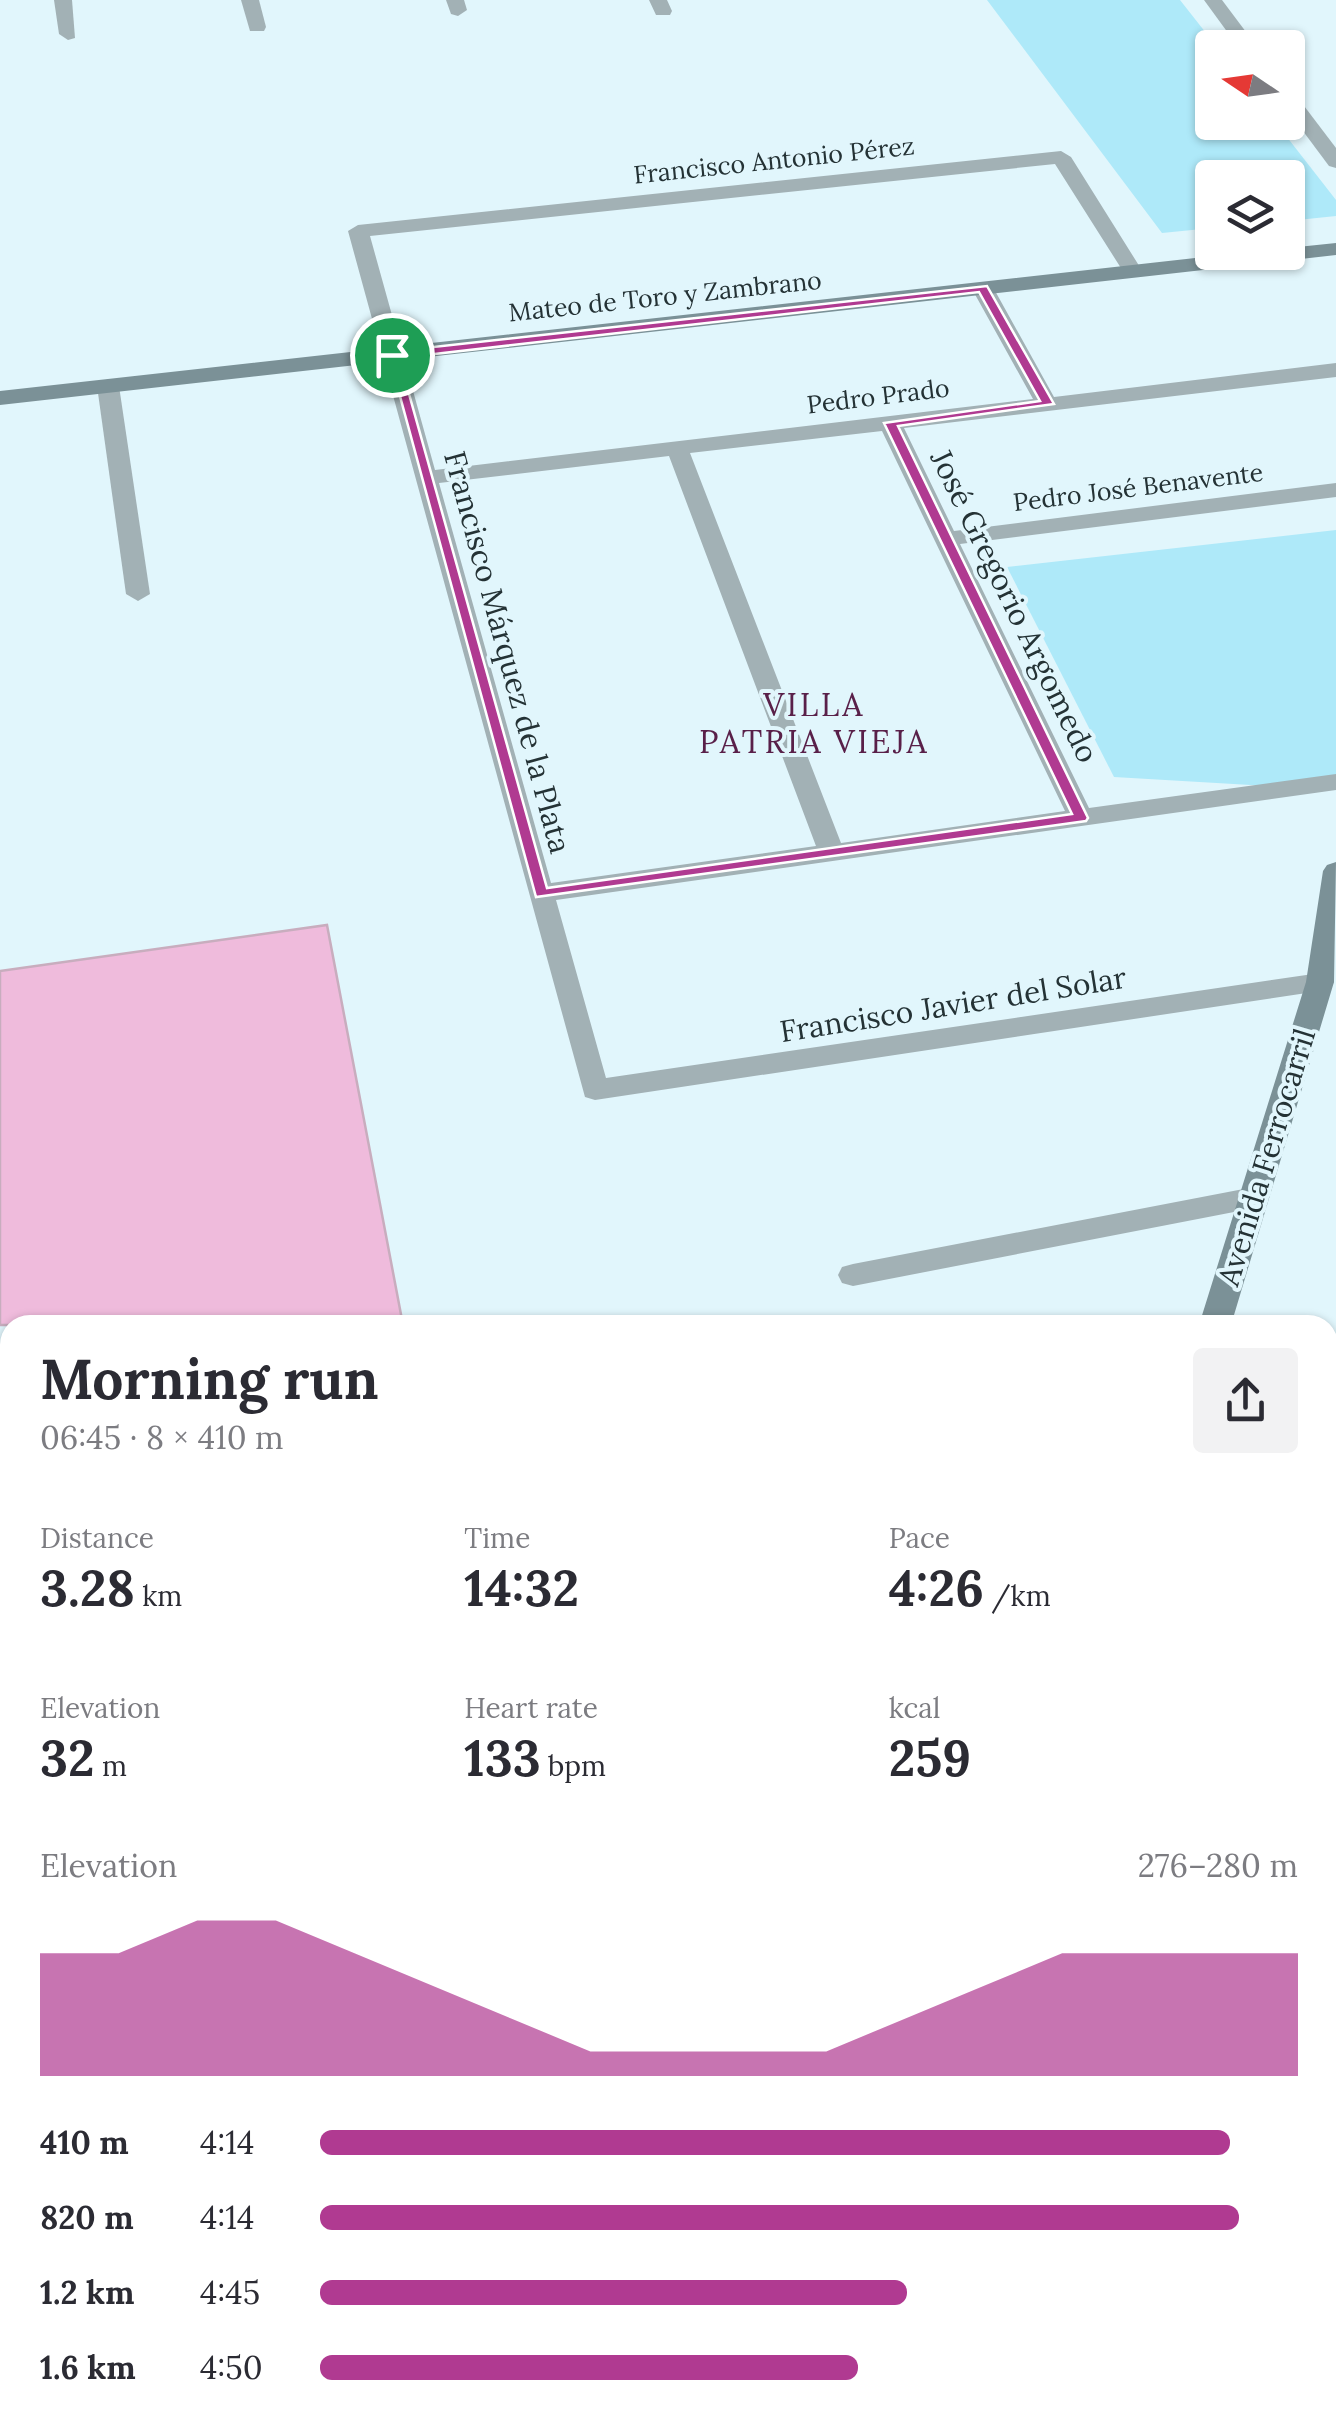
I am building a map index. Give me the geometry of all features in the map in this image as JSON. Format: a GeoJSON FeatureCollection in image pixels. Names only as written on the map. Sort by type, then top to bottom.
{"type":"FeatureCollection","features":[{"type":"Feature","properties":{"kind":"street"},"geometry":{"type":"LineString","coordinates":[[63,0],[68,34]]}},
{"type":"Feature","properties":{"kind":"street"},"geometry":{"type":"LineString","coordinates":[[250,0],[257,27]]}},
{"type":"Feature","properties":{"kind":"street"},"geometry":{"type":"LineString","coordinates":[[1213,0],[1236,30]]}},
{"type":"Feature","properties":{"kind":"street"},"geometry":{"type":"LineString","coordinates":[[1305,121],[1336,162]]}},
{"type":"Feature","properties":{"kind":"street","name":"Francisco Antonio Pérez"},"geometry":{"type":"LineString","coordinates":[[358,231],[1061,157],[1133,272]]}},
{"type":"Feature","properties":{"kind":"street","name":"Francisco Márquez de la Plata"},"geometry":{"type":"LineString","coordinates":[[358,231],[596,1090]]}},
{"type":"Feature","properties":{"kind":"street","name":"Mateo de Toro y Zambrano"},"geometry":{"type":"LineString","coordinates":[[0,398],[1336,249]]}},
{"type":"Feature","properties":{"kind":"street"},"geometry":{"type":"LineString","coordinates":[[983,288],[1048,404]]}},
{"type":"Feature","properties":{"kind":"street","name":"Pedro Prado"},"geometry":{"type":"LineString","coordinates":[[427,478],[1336,370]]}},
{"type":"Feature","properties":{"kind":"street"},"geometry":{"type":"LineString","coordinates":[[108,386],[138,594]]}},
{"type":"Feature","properties":{"kind":"street","name":"José Gregorio Argomedo"},"geometry":{"type":"LineString","coordinates":[[890,423],[1081,818]]}},
{"type":"Feature","properties":{"kind":"street"},"geometry":{"type":"LineString","coordinates":[[676,448],[832,852]]}},
{"type":"Feature","properties":{"kind":"street","name":"Pedro José Benavente"},"geometry":{"type":"LineString","coordinates":[[946,539],[1336,490]]}},
{"type":"Feature","properties":{"kind":"street"},"geometry":{"type":"LineString","coordinates":[[541,894],[1336,782]]}},
{"type":"Feature","properties":{"kind":"street","name":"Avenida Ferrocarril"},"geometry":{"type":"LineString","coordinates":[[1218,1315],[1320,982],[1336,871]]}},
{"type":"Feature","properties":{"kind":"street","name":"Francisco Javier del Solar"},"geometry":{"type":"LineString","coordinates":[[596,1090],[1320,982]]}},
{"type":"Feature","properties":{"kind":"street"},"geometry":{"type":"LineString","coordinates":[[854,1275],[1254,1198]]}},
{"type":"Feature","properties":{"kind":"shaded area"},"geometry":{"type":"Polygon","coordinates":[[[987,0],[1180,0],[1204,30],[1195,30],[1195,140],[1289,140],[1305,160],[1195,160],[1195,230],[1162,233],[987,0]]]}},
{"type":"Feature","properties":{"kind":"shaded area"},"geometry":{"type":"Polygon","coordinates":[[[1305,160],[1336,200],[1336,216],[1305,219],[1305,160]]]}},
{"type":"Feature","properties":{"kind":"shaded area"},"geometry":{"type":"Polygon","coordinates":[[[1336,530],[1336,790],[1114,777],[1007,567],[1336,530]]]}},
{"type":"Feature","properties":{"kind":"building"},"geometry":{"type":"Polygon","coordinates":[[[327,925],[401,1315],[0,1315],[0,971],[327,925]]]}},
{"type":"Feature","properties":{"kind":"district","name":"VILLA PATRIA VIEJA"},"geometry":{"type":"Point","coordinates":[814,722]}},
{"type":"Feature","properties":{"kind":"route"},"geometry":{"type":"LineString","coordinates":[[983,288],[1048,404],[890,423],[1081,818],[541,894],[392,355],[983,288]]}}]}
